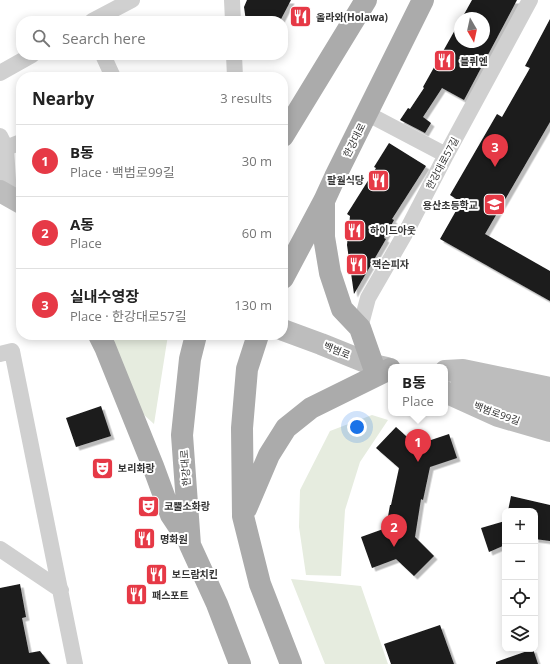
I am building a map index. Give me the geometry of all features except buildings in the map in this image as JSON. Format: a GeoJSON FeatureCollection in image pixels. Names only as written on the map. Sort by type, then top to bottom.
{"type":"FeatureCollection","features":[{"type":"Feature","properties":{"kind":"main road"},"geometry":{"type":"LineString","coordinates":[[288,128],[366,0]]}},
{"type":"Feature","properties":{"kind":"main road","name":"한강대로"},"geometry":{"type":"LineString","coordinates":[[288,269],[324,201],[334,177],[368,114],[424,0]]}},
{"type":"Feature","properties":{"kind":"main road"},"geometry":{"type":"LineString","coordinates":[[243,516],[269,455],[286,428],[311,408],[385,368],[360,328],[342,309],[330,273],[324,237],[324,201]]}},
{"type":"Feature","properties":{"kind":"main road","name":"백범로"},"geometry":{"type":"LineString","coordinates":[[288,332],[385,368]]}},
{"type":"Feature","properties":{"kind":"main road"},"geometry":{"type":"LineString","coordinates":[[102,340],[145,446],[171,515],[190,545]]}},
{"type":"Feature","properties":{"kind":"main road","name":"한강대로"},"geometry":{"type":"LineString","coordinates":[[195,340],[190,359],[182,435],[190,545],[217,604],[240,664]]}},
{"type":"Feature","properties":{"kind":"main road"},"geometry":{"type":"LineString","coordinates":[[256,340],[247,368],[242,428],[243,516],[260,584],[291,664]]}},
{"type":"Feature","properties":{"kind":"main road"},"geometry":{"type":"LineString","coordinates":[[448,371],[463,370],[550,388]]}},
{"type":"Feature","properties":{"kind":"main road"},"geometry":{"type":"LineString","coordinates":[[448,382],[550,401]]}},
{"type":"Feature","properties":{"kind":"main road"},"geometry":{"type":"LineString","coordinates":[[448,385],[550,409]]}},
{"type":"Feature","properties":{"kind":"main road","name":"백범로99길"},"geometry":{"type":"LineString","coordinates":[[448,393],[498,416],[550,431]]}},
{"type":"Feature","properties":{"kind":"street"},"geometry":{"type":"LineString","coordinates":[[102,16],[132,0]]}},
{"type":"Feature","properties":{"kind":"street"},"geometry":{"type":"LineString","coordinates":[[232,0],[233,16]]}},
{"type":"Feature","properties":{"kind":"street","name":"한강대로57길"},"geometry":{"type":"LineString","coordinates":[[360,328],[368,298],[406,232],[530,0]]}},
{"type":"Feature","properties":{"kind":"street"},"geometry":{"type":"LineString","coordinates":[[0,73],[23,60]]}},
{"type":"Feature","properties":{"kind":"street"},"geometry":{"type":"LineString","coordinates":[[105,60],[111,72]]}},
{"type":"Feature","properties":{"kind":"street"},"geometry":{"type":"LineString","coordinates":[[234,60],[235,72]]}},
{"type":"Feature","properties":{"kind":"street"},"geometry":{"type":"LineString","coordinates":[[368,114],[446,155]]}},
{"type":"Feature","properties":{"kind":"street"},"geometry":{"type":"LineString","coordinates":[[10,197],[3,142],[16,142]]}},
{"type":"Feature","properties":{"kind":"street"},"geometry":{"type":"LineString","coordinates":[[0,354],[12,351],[75,664]]}},
{"type":"Feature","properties":{"kind":"street"},"geometry":{"type":"LineString","coordinates":[[0,549],[61,590]]}},
{"type":"Feature","properties":{"kind":"shaded area"},"geometry":{"type":"Polygon","coordinates":[[[109,340],[167,340],[154,424],[143,414],[109,340]]]}},
{"type":"Feature","properties":{"kind":"shaded area"},"geometry":{"type":"Polygon","coordinates":[[[372,415],[388,420],[360,462],[345,510],[341,576],[306,575],[299,527],[300,490],[330,431],[372,415]]]}},
{"type":"Feature","properties":{"kind":"shaded area"},"geometry":{"type":"Polygon","coordinates":[[[291,579],[361,586],[388,664],[325,664],[291,579]]]}},
{"type":"Feature","properties":{"kind":"place","name":"올라와(Holawa)"},"geometry":{"type":"Point","coordinates":[301,17]}},
{"type":"Feature","properties":{"kind":"place","name":"블뤼엔"},"geometry":{"type":"Point","coordinates":[445,61]}},
{"type":"Feature","properties":{"kind":"place","name":"실내수영장"},"geometry":{"type":"Point","coordinates":[495,167]}},
{"type":"Feature","properties":{"kind":"place","name":"팔월식당"},"geometry":{"type":"Point","coordinates":[379,180]}},
{"type":"Feature","properties":{"kind":"place","name":"용산초등학교"},"geometry":{"type":"Point","coordinates":[494,205]}},
{"type":"Feature","properties":{"kind":"place","name":"하이드아웃"},"geometry":{"type":"Point","coordinates":[355,230]}},
{"type":"Feature","properties":{"kind":"place","name":"잭슨피자"},"geometry":{"type":"Point","coordinates":[357,264]}},
{"type":"Feature","properties":{"kind":"place","name":"B동"},"geometry":{"type":"Point","coordinates":[418,462]}},
{"type":"Feature","properties":{"kind":"place","name":"보리화랑"},"geometry":{"type":"Point","coordinates":[102,468]}},
{"type":"Feature","properties":{"kind":"place","name":"코뿔소화랑"},"geometry":{"type":"Point","coordinates":[149,506]}},
{"type":"Feature","properties":{"kind":"place","name":"명화원"},"geometry":{"type":"Point","coordinates":[144,539]}},
{"type":"Feature","properties":{"kind":"place","name":"A동"},"geometry":{"type":"Point","coordinates":[394,547]}},
{"type":"Feature","properties":{"kind":"place","name":"보드람치킨"},"geometry":{"type":"Point","coordinates":[157,574]}},
{"type":"Feature","properties":{"kind":"place","name":"패스포트"},"geometry":{"type":"Point","coordinates":[136,595]}}]}
